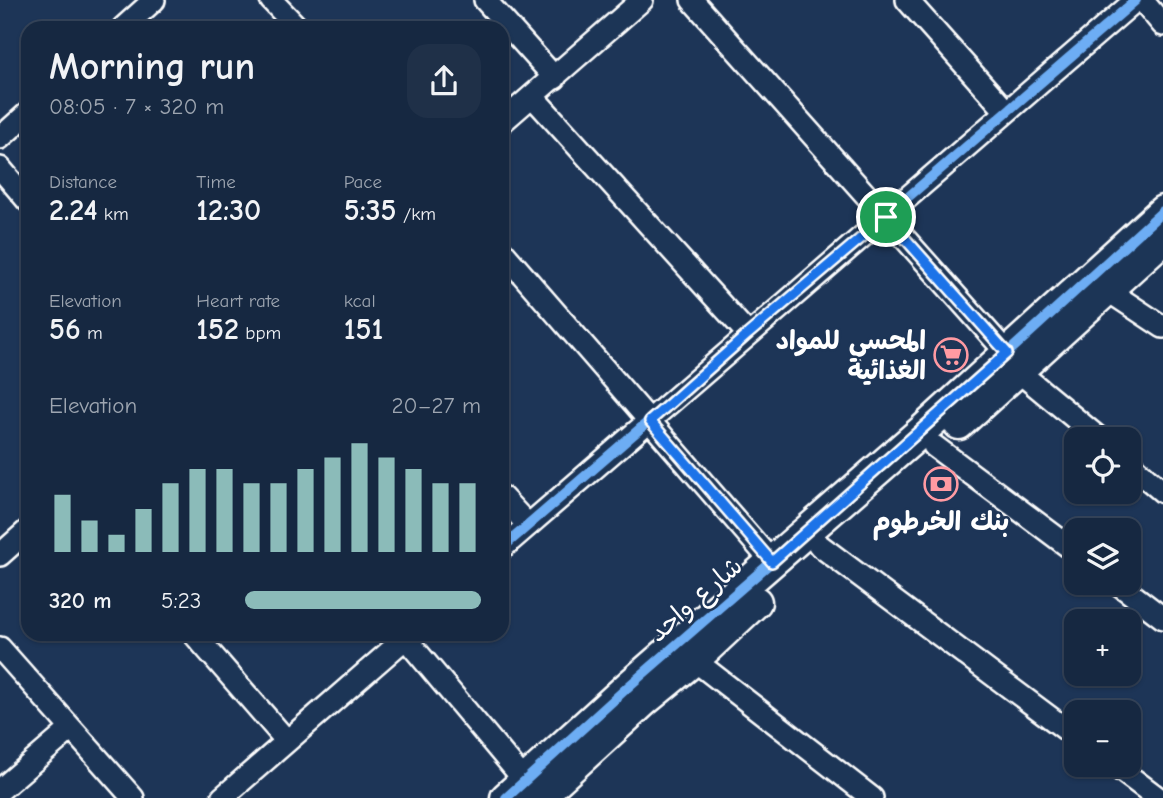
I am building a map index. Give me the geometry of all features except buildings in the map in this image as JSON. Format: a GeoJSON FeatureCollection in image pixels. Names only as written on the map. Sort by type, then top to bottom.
{"type":"FeatureCollection","features":[{"type":"Feature","properties":{"kind":"street"},"geometry":{"type":"LineString","coordinates":[[131,21],[154,0]]}},
{"type":"Feature","properties":{"kind":"street"},"geometry":{"type":"LineString","coordinates":[[271,0],[291,21]]}},
{"type":"Feature","properties":{"kind":"street"},"geometry":{"type":"LineString","coordinates":[[485,0],[504,21]]}},
{"type":"Feature","properties":{"kind":"street"},"geometry":{"type":"LineString","coordinates":[[509,116],[642,0]]}},
{"type":"Feature","properties":{"kind":"street"},"geometry":{"type":"LineString","coordinates":[[692,0],[1013,362],[1086,427]]}},
{"type":"Feature","properties":{"kind":"street"},"geometry":{"type":"LineString","coordinates":[[907,0],[1006,111]]}},
{"type":"Feature","properties":{"kind":"street"},"geometry":{"type":"LineString","coordinates":[[509,542],[1136,0]]}},
{"type":"Feature","properties":{"kind":"street"},"geometry":{"type":"LineString","coordinates":[[1142,0],[1163,24]]}},
{"type":"Feature","properties":{"kind":"street"},"geometry":{"type":"LineString","coordinates":[[509,27],[555,78]]}},
{"type":"Feature","properties":{"kind":"street"},"geometry":{"type":"LineString","coordinates":[[533,97],[748,334]]}},
{"type":"Feature","properties":{"kind":"street"},"geometry":{"type":"LineString","coordinates":[[0,138],[21,119]]}},
{"type":"Feature","properties":{"kind":"street"},"geometry":{"type":"LineString","coordinates":[[0,169],[21,193]]}},
{"type":"Feature","properties":{"kind":"street","name":"شارع واحد"},"geometry":{"type":"LineString","coordinates":[[636,694],[694,660],[819,545],[934,446],[1013,362],[1107,290],[1152,240],[1163,211]]}},
{"type":"Feature","properties":{"kind":"street","name":"شارع واحد"},"geometry":{"type":"LineString","coordinates":[[532,794],[772,562],[1013,362],[1152,240]]}},
{"type":"Feature","properties":{"kind":"street"},"geometry":{"type":"LineString","coordinates":[[509,259],[772,562]]}},
{"type":"Feature","properties":{"kind":"street"},"geometry":{"type":"LineString","coordinates":[[1107,290],[1163,327]]}},
{"type":"Feature","properties":{"kind":"street"},"geometry":{"type":"LineString","coordinates":[[934,446],[1064,543]]}},
{"type":"Feature","properties":{"kind":"street"},"geometry":{"type":"LineString","coordinates":[[1141,473],[1163,492]]}},
{"type":"Feature","properties":{"kind":"street"},"geometry":{"type":"LineString","coordinates":[[509,505],[527,525]]}},
{"type":"Feature","properties":{"kind":"street"},"geometry":{"type":"LineString","coordinates":[[0,555],[21,536]]}},
{"type":"Feature","properties":{"kind":"street"},"geometry":{"type":"LineString","coordinates":[[819,545],[1064,728]]}},
{"type":"Feature","properties":{"kind":"street"},"geometry":{"type":"LineString","coordinates":[[1133,595],[1163,618]]}},
{"type":"Feature","properties":{"kind":"street"},"geometry":{"type":"LineString","coordinates":[[200,641],[286,740]]}},
{"type":"Feature","properties":{"kind":"street"},"geometry":{"type":"LineString","coordinates":[[222,798],[399,641]]}},
{"type":"Feature","properties":{"kind":"street"},"geometry":{"type":"LineString","coordinates":[[411,641],[532,794]]}},
{"type":"Feature","properties":{"kind":"street"},"geometry":{"type":"LineString","coordinates":[[0,648],[133,798]]}},
{"type":"Feature","properties":{"kind":"street"},"geometry":{"type":"LineString","coordinates":[[694,660],[872,798]]}},
{"type":"Feature","properties":{"kind":"street"},"geometry":{"type":"LineString","coordinates":[[0,790],[72,729]]}},
{"type":"Feature","properties":{"kind":"street"},"geometry":{"type":"LineString","coordinates":[[1130,777],[1158,798]]}},
{"type":"Feature","properties":{"kind":"cycle path"},"geometry":{"type":"LineString","coordinates":[[509,542],[1136,0]]}},
{"type":"Feature","properties":{"kind":"cycle path"},"geometry":{"type":"LineString","coordinates":[[506,798],[629,686],[922,431],[1163,211]]}},
{"type":"Feature","properties":{"kind":"place","name":"المحسي للمواد الغذائية"},"geometry":{"type":"Point","coordinates":[951,355]}},
{"type":"Feature","properties":{"kind":"place","name":"بنك الخرطوم"},"geometry":{"type":"Point","coordinates":[941,484]}},
{"type":"Feature","properties":{"kind":"route"},"geometry":{"type":"LineString","coordinates":[[886,217],[1007,353],[772,562],[650,421],[886,217]]}}]}
